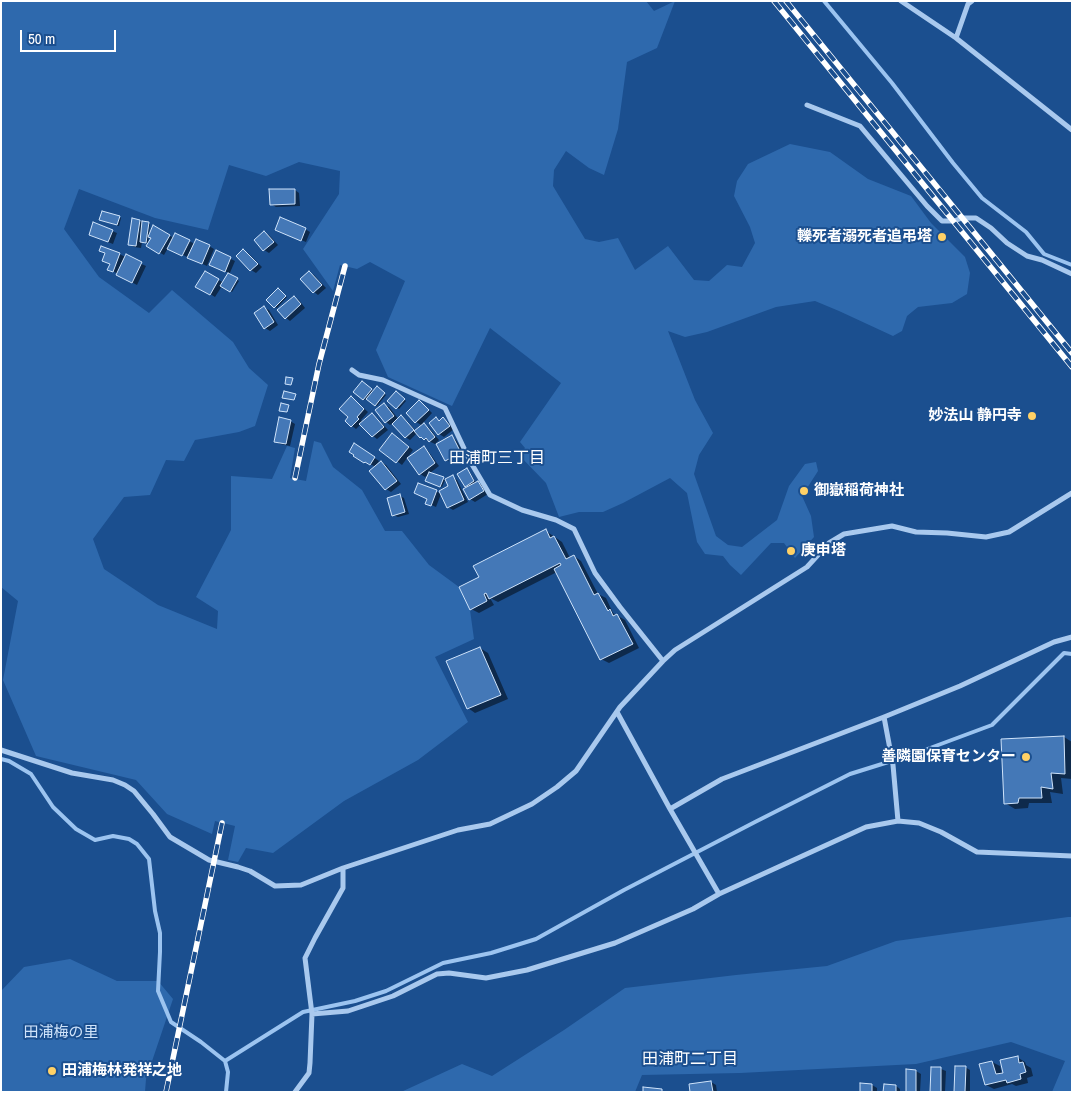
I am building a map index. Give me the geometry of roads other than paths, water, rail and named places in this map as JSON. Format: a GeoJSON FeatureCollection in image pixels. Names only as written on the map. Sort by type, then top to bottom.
{"type":"FeatureCollection","features":[{"type":"Feature","properties":{"kind":"street"},"geometry":{"type":"LineString","coordinates":[[901,1],[956,38],[1072,130]]}},
{"type":"Feature","properties":{"kind":"street"},"geometry":{"type":"LineString","coordinates":[[956,38],[968,4],[972,1]]}},
{"type":"Feature","properties":{"kind":"street"},"geometry":{"type":"LineString","coordinates":[[807,105],[860,126],[927,206],[942,221],[976,218],[991,228],[1007,243],[1027,256],[1042,260],[1072,274]]}},
{"type":"Feature","properties":{"kind":"street"},"geometry":{"type":"LineString","coordinates":[[352,370],[360,375],[383,380],[445,408],[470,461],[490,495],[522,510],[556,520],[574,529],[595,574],[663,661]]}},
{"type":"Feature","properties":{"kind":"street"},"geometry":{"type":"LineString","coordinates":[[1,750],[72,773],[113,780],[125,785],[134,791],[170,837],[209,860],[250,871],[275,886],[301,885],[343,868],[458,830],[490,824],[532,804],[576,771],[620,707],[675,650],[807,567],[829,543],[844,534],[892,526],[916,532],[986,537],[1009,532],[1072,493]]}},
{"type":"Feature","properties":{"kind":"street"},"geometry":{"type":"LineString","coordinates":[[670,810],[722,779],[884,717],[960,686],[1054,642],[1072,638]]}},
{"type":"Feature","properties":{"kind":"street"},"geometry":{"type":"LineString","coordinates":[[617,712],[670,810],[719,894]]}},
{"type":"Feature","properties":{"kind":"street"},"geometry":{"type":"LineString","coordinates":[[884,717],[893,765],[898,821]]}},
{"type":"Feature","properties":{"kind":"street"},"geometry":{"type":"LineString","coordinates":[[312,1014],[348,1011],[393,996],[437,974],[449,973],[486,978],[527,970],[615,943],[693,909],[719,894],[866,827],[898,821],[919,823],[941,832],[977,852],[1072,856]]}},
{"type":"Feature","properties":{"kind":"street"},"geometry":{"type":"LineString","coordinates":[[294,1092],[309,1073],[310,1063],[312,1014],[306,958],[343,888],[343,868]]}},
{"type":"Feature","properties":{"kind":"waterway"},"geometry":{"type":"LineString","coordinates":[[824,1],[892,83],[982,198],[1026,232],[1044,254],[1072,265]]}},
{"type":"Feature","properties":{"kind":"waterway"},"geometry":{"type":"LineString","coordinates":[[1,759],[9,761],[31,774],[53,807],[76,829],[95,840],[113,836],[129,839],[137,844],[149,859],[155,911],[160,933],[158,991],[171,1022],[225,1061],[303,1012],[355,1001],[386,991],[443,963],[491,953],[536,939],[624,890],[850,774],[914,754],[992,725],[1064,653],[1072,654]]}},
{"type":"Feature","properties":{"kind":"waterway"},"geometry":{"type":"LineString","coordinates":[[225,1061],[228,1072],[226,1092]]}},
{"type":"Feature","properties":{"kind":"railway"},"geometry":{"type":"LineString","coordinates":[[774,1],[1072,367]]}},
{"type":"Feature","properties":{"kind":"railway"},"geometry":{"type":"LineString","coordinates":[[786,1],[1072,353]]}},
{"type":"Feature","properties":{"kind":"railway"},"geometry":{"type":"LineString","coordinates":[[295,478],[319,364],[345,266]]}},
{"type":"Feature","properties":{"kind":"railway"},"geometry":{"type":"LineString","coordinates":[[166,1092],[222,823]]}},
{"type":"Feature","properties":{"kind":"place","name":"轢死者溺死者追弔塔"},"geometry":{"type":"Point","coordinates":[942,237]}},
{"type":"Feature","properties":{"kind":"place","name":"妙法山 静円寺"},"geometry":{"type":"Point","coordinates":[1032,416]}},
{"type":"Feature","properties":{"kind":"place","name":"御嶽稲荷神社"},"geometry":{"type":"Point","coordinates":[804,491]}},
{"type":"Feature","properties":{"kind":"place","name":"庚申塔"},"geometry":{"type":"Point","coordinates":[791,551]}},
{"type":"Feature","properties":{"kind":"place","name":"善隣園保育センター"},"geometry":{"type":"Point","coordinates":[1026,757]}},
{"type":"Feature","properties":{"kind":"place","name":"田浦梅林発祥之地"},"geometry":{"type":"Point","coordinates":[52,1071]}},
{"type":"Feature","properties":{"kind":"district","name":"田浦町三丁目"},"geometry":{"type":"Point","coordinates":[497,459]}},
{"type":"Feature","properties":{"kind":"district","name":"田浦町二丁目"},"geometry":{"type":"Point","coordinates":[690,1060]}},
{"type":"Feature","properties":{"kind":"park label","name":"田浦梅の里"},"geometry":{"type":"Point","coordinates":[61,1033]}}]}
